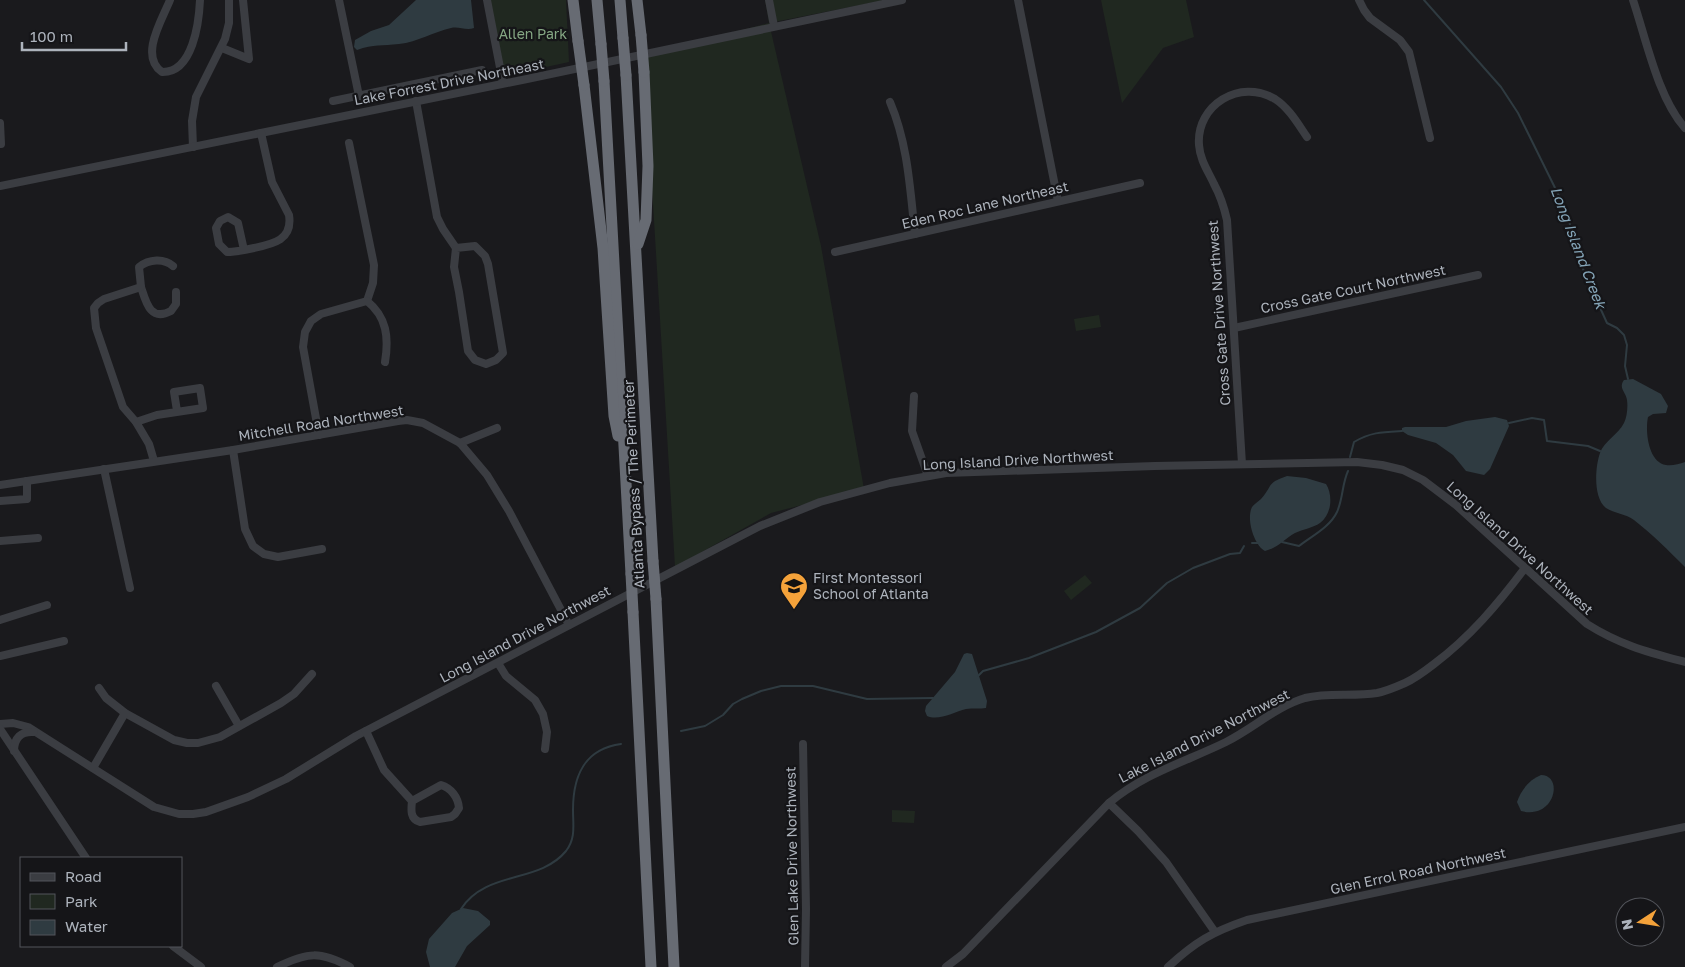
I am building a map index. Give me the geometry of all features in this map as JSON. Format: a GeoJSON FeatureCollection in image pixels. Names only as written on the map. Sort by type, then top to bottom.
{"type":"FeatureCollection","features":[{"type":"Feature","properties":{"kind":"highway"},"geometry":{"type":"LineString","coordinates":[[573,0],[603,248],[614,416],[626,485]]}},
{"type":"Feature","properties":{"kind":"highway","name":"Atlanta Bypass / The Perimeter"},"geometry":{"type":"LineString","coordinates":[[597,0],[604,81],[651,967]]}},
{"type":"Feature","properties":{"kind":"highway","name":"Atlanta Bypass / The Perimeter"},"geometry":{"type":"LineString","coordinates":[[620,0],[656,599],[674,967]]}},
{"type":"Feature","properties":{"kind":"highway"},"geometry":{"type":"LineString","coordinates":[[636,250],[646,220],[648,166],[644,72],[637,0]]}},
{"type":"Feature","properties":{"kind":"street"},"geometry":{"type":"LineString","coordinates":[[170,0],[151,54],[153,64],[162,72],[172,70],[183,61],[190,50],[199,20],[200,0]]}},
{"type":"Feature","properties":{"kind":"street"},"geometry":{"type":"LineString","coordinates":[[193,147],[192,120],[196,97],[222,48],[229,23],[229,0]]}},
{"type":"Feature","properties":{"kind":"street"},"geometry":{"type":"LineString","coordinates":[[222,48],[249,59],[244,0]]}},
{"type":"Feature","properties":{"kind":"street"},"geometry":{"type":"LineString","coordinates":[[339,0],[359,96]]}},
{"type":"Feature","properties":{"kind":"street"},"geometry":{"type":"LineString","coordinates":[[487,0],[503,83]]}},
{"type":"Feature","properties":{"kind":"street"},"geometry":{"type":"LineString","coordinates":[[770,0],[774,26]]}},
{"type":"Feature","properties":{"kind":"street","name":"Lake Forrest Drive Northeast"},"geometry":{"type":"LineString","coordinates":[[0,186],[902,0]]}},
{"type":"Feature","properties":{"kind":"street"},"geometry":{"type":"LineString","coordinates":[[1018,0],[1058,201]]}},
{"type":"Feature","properties":{"kind":"street"},"geometry":{"type":"LineString","coordinates":[[1359,0],[1370,18],[1400,40],[1409,52],[1413,62],[1430,138]]}},
{"type":"Feature","properties":{"kind":"street"},"geometry":{"type":"LineString","coordinates":[[1633,0],[1661,86],[1671,107],[1685,128]]}},
{"type":"Feature","properties":{"kind":"street"},"geometry":{"type":"LineString","coordinates":[[333,101],[482,70]]}},
{"type":"Feature","properties":{"kind":"street","name":"Cross Gate Drive Northwest"},"geometry":{"type":"LineString","coordinates":[[1242,464],[1226,220],[1220,195],[1201,156],[1199,139],[1202,122],[1210,108],[1223,98],[1237,92],[1254,92],[1268,96],[1282,104],[1307,137]]}},
{"type":"Feature","properties":{"kind":"street"},"geometry":{"type":"LineString","coordinates":[[416,101],[437,218],[454,245],[454,273],[459,292],[468,350],[471,356],[481,363],[492,362],[503,353],[488,264],[480,250],[475,246],[454,245]]}},
{"type":"Feature","properties":{"kind":"street"},"geometry":{"type":"LineString","coordinates":[[890,102],[899,122],[904,144],[915,234]]}},
{"type":"Feature","properties":{"kind":"street"},"geometry":{"type":"LineString","coordinates":[[0,123],[1,144]]}},
{"type":"Feature","properties":{"kind":"street"},"geometry":{"type":"LineString","coordinates":[[244,250],[238,223],[228,217],[220,220],[216,228],[219,244],[227,252],[244,250],[274,244],[283,238],[289,228],[289,215],[272,182],[261,133]]}},
{"type":"Feature","properties":{"kind":"street"},"geometry":{"type":"LineString","coordinates":[[349,143],[374,265],[373,283],[366,300]]}},
{"type":"Feature","properties":{"kind":"street","name":"Eden Roc Lane Northeast"},"geometry":{"type":"LineString","coordinates":[[835,252],[1140,183]]}},
{"type":"Feature","properties":{"kind":"street"},"geometry":{"type":"LineString","coordinates":[[173,266],[167,261],[150,261],[142,264],[138,271],[141,287],[149,309],[153,313],[159,314],[171,311],[176,304],[176,292]]}},
{"type":"Feature","properties":{"kind":"street","name":"Cross Gate Court Northwest"},"geometry":{"type":"LineString","coordinates":[[1234,328],[1478,275]]}},
{"type":"Feature","properties":{"kind":"street"},"geometry":{"type":"LineString","coordinates":[[141,287],[104,300],[94,308],[96,328],[123,407],[136,422],[149,444],[154,461]]}},
{"type":"Feature","properties":{"kind":"street"},"geometry":{"type":"LineString","coordinates":[[366,300],[378,311],[385,326],[387,350],[385,362]]}},
{"type":"Feature","properties":{"kind":"street"},"geometry":{"type":"LineString","coordinates":[[319,435],[303,347],[305,332],[311,321],[320,314],[366,300]]}},
{"type":"Feature","properties":{"kind":"street"},"geometry":{"type":"LineString","coordinates":[[914,396],[912,431],[928,476]]}},
{"type":"Feature","properties":{"kind":"street"},"geometry":{"type":"LineString","coordinates":[[136,422],[177,411]]}},
{"type":"Feature","properties":{"kind":"street","name":"Mitchell Road Northwest"},"geometry":{"type":"LineString","coordinates":[[0,485],[233,450],[407,420],[423,423],[460,443],[487,474],[569,625]]}},
{"type":"Feature","properties":{"kind":"street"},"geometry":{"type":"LineString","coordinates":[[460,443],[497,428]]}},
{"type":"Feature","properties":{"kind":"street"},"geometry":{"type":"LineString","coordinates":[[233,450],[244,529],[253,546],[264,554],[278,557],[322,549]]}},
{"type":"Feature","properties":{"kind":"street","name":"Long Island Drive Northwest"},"geometry":{"type":"LineString","coordinates":[[0,724],[19,724],[36,732],[154,808],[179,814],[206,812],[248,797],[286,779],[366,731],[781,516],[820,502],[890,483],[928,476],[983,472],[1357,462],[1403,470],[1423,480],[1456,505],[1576,615],[1608,637],[1628,646],[1685,662]]}},
{"type":"Feature","properties":{"kind":"street"},"geometry":{"type":"LineString","coordinates":[[104,469],[130,588]]}},
{"type":"Feature","properties":{"kind":"street"},"geometry":{"type":"LineString","coordinates":[[0,501],[27,499],[26,481]]}},
{"type":"Feature","properties":{"kind":"street"},"geometry":{"type":"LineString","coordinates":[[0,541],[38,538]]}},
{"type":"Feature","properties":{"kind":"street","name":"Lake Island Drive Northwest"},"geometry":{"type":"LineString","coordinates":[[946,967],[963,954],[1109,803],[1123,791],[1142,779],[1226,742],[1272,712],[1290,703],[1322,695],[1378,693],[1408,682],[1466,638],[1498,603],[1525,568]]}},
{"type":"Feature","properties":{"kind":"street"},"geometry":{"type":"LineString","coordinates":[[0,620],[47,605]]}},
{"type":"Feature","properties":{"kind":"street"},"geometry":{"type":"LineString","coordinates":[[0,656],[64,641]]}},
{"type":"Feature","properties":{"kind":"street"},"geometry":{"type":"LineString","coordinates":[[498,663],[506,676],[535,700],[543,714],[547,732],[545,749]]}},
{"type":"Feature","properties":{"kind":"street"},"geometry":{"type":"LineString","coordinates":[[99,688],[106,698],[125,713],[174,740],[187,743],[210,741],[220,737],[281,703],[294,694],[312,674]]}},
{"type":"Feature","properties":{"kind":"street"},"geometry":{"type":"LineString","coordinates":[[216,686],[238,726]]}},
{"type":"Feature","properties":{"kind":"street"},"geometry":{"type":"LineString","coordinates":[[93,768],[125,713]]}},
{"type":"Feature","properties":{"kind":"street"},"geometry":{"type":"LineString","coordinates":[[0,729],[85,857]]}},
{"type":"Feature","properties":{"kind":"street"},"geometry":{"type":"LineString","coordinates":[[366,731],[384,770],[412,801],[411,814],[416,821],[451,817],[459,808],[458,800],[452,792],[441,785],[412,801]]}},
{"type":"Feature","properties":{"kind":"street"},"geometry":{"type":"LineString","coordinates":[[14,751],[15,741],[20,735],[26,732],[36,732]]}},
{"type":"Feature","properties":{"kind":"street","name":"Glen Lake Drive Northwest"},"geometry":{"type":"LineString","coordinates":[[803,744],[806,909],[805,967]]}},
{"type":"Feature","properties":{"kind":"street"},"geometry":{"type":"LineString","coordinates":[[1109,803],[1166,862],[1215,932]]}},
{"type":"Feature","properties":{"kind":"street","name":"Glen Errol Road Northwest"},"geometry":{"type":"LineString","coordinates":[[1168,967],[1190,946],[1215,932],[1247,920],[1685,827]]}},
{"type":"Feature","properties":{"kind":"street"},"geometry":{"type":"LineString","coordinates":[[174,947],[201,967]]}},
{"type":"Feature","properties":{"kind":"street"},"geometry":{"type":"LineString","coordinates":[[277,967],[296,958],[321,955],[331,957],[350,967]]}},
{"type":"Feature","properties":{"kind":"green space","name":"Allen Park"},"geometry":{"type":"Polygon","coordinates":[[[490,0],[566,0],[569,62],[505,76],[490,0]]]}},
{"type":"Feature","properties":{"kind":"green space"},"geometry":{"type":"Polygon","coordinates":[[[765,0],[886,0],[769,23],[765,0]]]}},
{"type":"Feature","properties":{"kind":"green space"},"geometry":{"type":"Polygon","coordinates":[[[1101,0],[1186,0],[1194,37],[1163,48],[1122,103],[1101,0]]]}},
{"type":"Feature","properties":{"kind":"green space"},"geometry":{"type":"Polygon","coordinates":[[[769,23],[821,246],[864,489],[771,513],[675,567],[644,55],[769,23]]]}},
{"type":"Feature","properties":{"kind":"green space"},"geometry":{"type":"Polygon","coordinates":[[[1099,315],[1101,327],[1076,331],[1074,319],[1099,315]]]}},
{"type":"Feature","properties":{"kind":"green space"},"geometry":{"type":"Polygon","coordinates":[[[1085,575],[1092,583],[1071,600],[1064,591],[1085,575]]]}},
{"type":"Feature","properties":{"kind":"green space"},"geometry":{"type":"Polygon","coordinates":[[[892,810],[915,811],[914,823],[892,822],[892,810]]]}},
{"type":"Feature","properties":{"kind":"water"},"geometry":{"type":"Polygon","coordinates":[[[416,0],[471,0],[474,28],[451,28],[406,43],[373,46],[357,50],[354,47],[355,40],[371,31],[389,25],[416,0]]]}},
{"type":"Feature","properties":{"kind":"water"},"geometry":{"type":"Polygon","coordinates":[[[1633,379],[1661,394],[1668,406],[1666,413],[1653,414],[1648,417],[1649,445],[1655,458],[1660,463],[1666,465],[1685,462],[1685,567],[1641,525],[1631,518],[1606,508],[1597,490],[1596,474],[1600,453],[1624,423],[1627,415],[1627,403],[1622,383],[1624,380],[1633,379]]]}},
{"type":"Feature","properties":{"kind":"water"},"geometry":{"type":"Polygon","coordinates":[[[1495,417],[1507,420],[1509,426],[1490,469],[1484,475],[1466,471],[1453,455],[1436,443],[1408,435],[1402,431],[1402,428],[1405,427],[1446,427],[1466,421],[1495,417]]]}},
{"type":"Feature","properties":{"kind":"water"},"geometry":{"type":"Polygon","coordinates":[[[1287,476],[1306,478],[1326,484],[1330,493],[1329,510],[1320,523],[1295,533],[1277,546],[1265,551],[1254,538],[1250,512],[1252,507],[1265,495],[1273,483],[1287,476]]]}},
{"type":"Feature","properties":{"kind":"water"},"geometry":{"type":"Polygon","coordinates":[[[964,654],[972,654],[987,701],[986,708],[966,709],[941,717],[927,716],[926,706],[955,672],[964,654]]]}},
{"type":"Feature","properties":{"kind":"water"},"geometry":{"type":"Polygon","coordinates":[[[1541,775],[1548,777],[1554,789],[1548,804],[1542,809],[1533,812],[1521,811],[1517,802],[1521,793],[1529,783],[1541,775]]]}},
{"type":"Feature","properties":{"kind":"water"},"geometry":{"type":"Polygon","coordinates":[[[463,908],[478,911],[490,921],[490,925],[467,946],[455,967],[430,967],[426,952],[429,939],[452,913],[463,908]]]}},
{"type":"Feature","properties":{"kind":"waterway","name":"Long Island Creek"},"geometry":{"type":"LineString","coordinates":[[1424,0],[1501,87],[1518,113],[1566,210],[1580,262],[1607,323],[1617,328],[1624,335],[1627,345],[1625,366],[1628,379]]}},
{"type":"Feature","properties":{"kind":"waterway"},"geometry":{"type":"LineString","coordinates":[[1509,423],[1532,418],[1544,420],[1547,441],[1588,446],[1600,451]]}},
{"type":"Feature","properties":{"kind":"waterway"},"geometry":{"type":"LineString","coordinates":[[1350,457],[1354,442],[1377,433],[1402,431]]}},
{"type":"Feature","properties":{"kind":"waterway"},"geometry":{"type":"LineString","coordinates":[[1282,542],[1299,546],[1330,522],[1339,507],[1348,471]]}},
{"type":"Feature","properties":{"kind":"waterway"},"geometry":{"type":"LineString","coordinates":[[1252,543],[1259,543]]}},
{"type":"Feature","properties":{"kind":"waterway"},"geometry":{"type":"LineString","coordinates":[[978,676],[983,671],[1029,658],[1096,632],[1140,608],[1167,583],[1193,568],[1230,554],[1240,553],[1244,546]]}},
{"type":"Feature","properties":{"kind":"waterway"},"geometry":{"type":"LineString","coordinates":[[681,731],[705,726],[723,715],[733,704],[742,699],[761,691],[781,686],[813,686],[867,699],[933,698]]}},
{"type":"Feature","properties":{"kind":"waterway"},"geometry":{"type":"LineString","coordinates":[[461,909],[484,888],[542,868],[555,861],[566,851],[573,836],[573,810],[578,775],[583,766],[598,752],[621,744]]}},
{"type":"Feature","properties":{"kind":"place","name":"First Montessori School of Atlanta"},"geometry":{"type":"Point","coordinates":[794,610]}}]}
